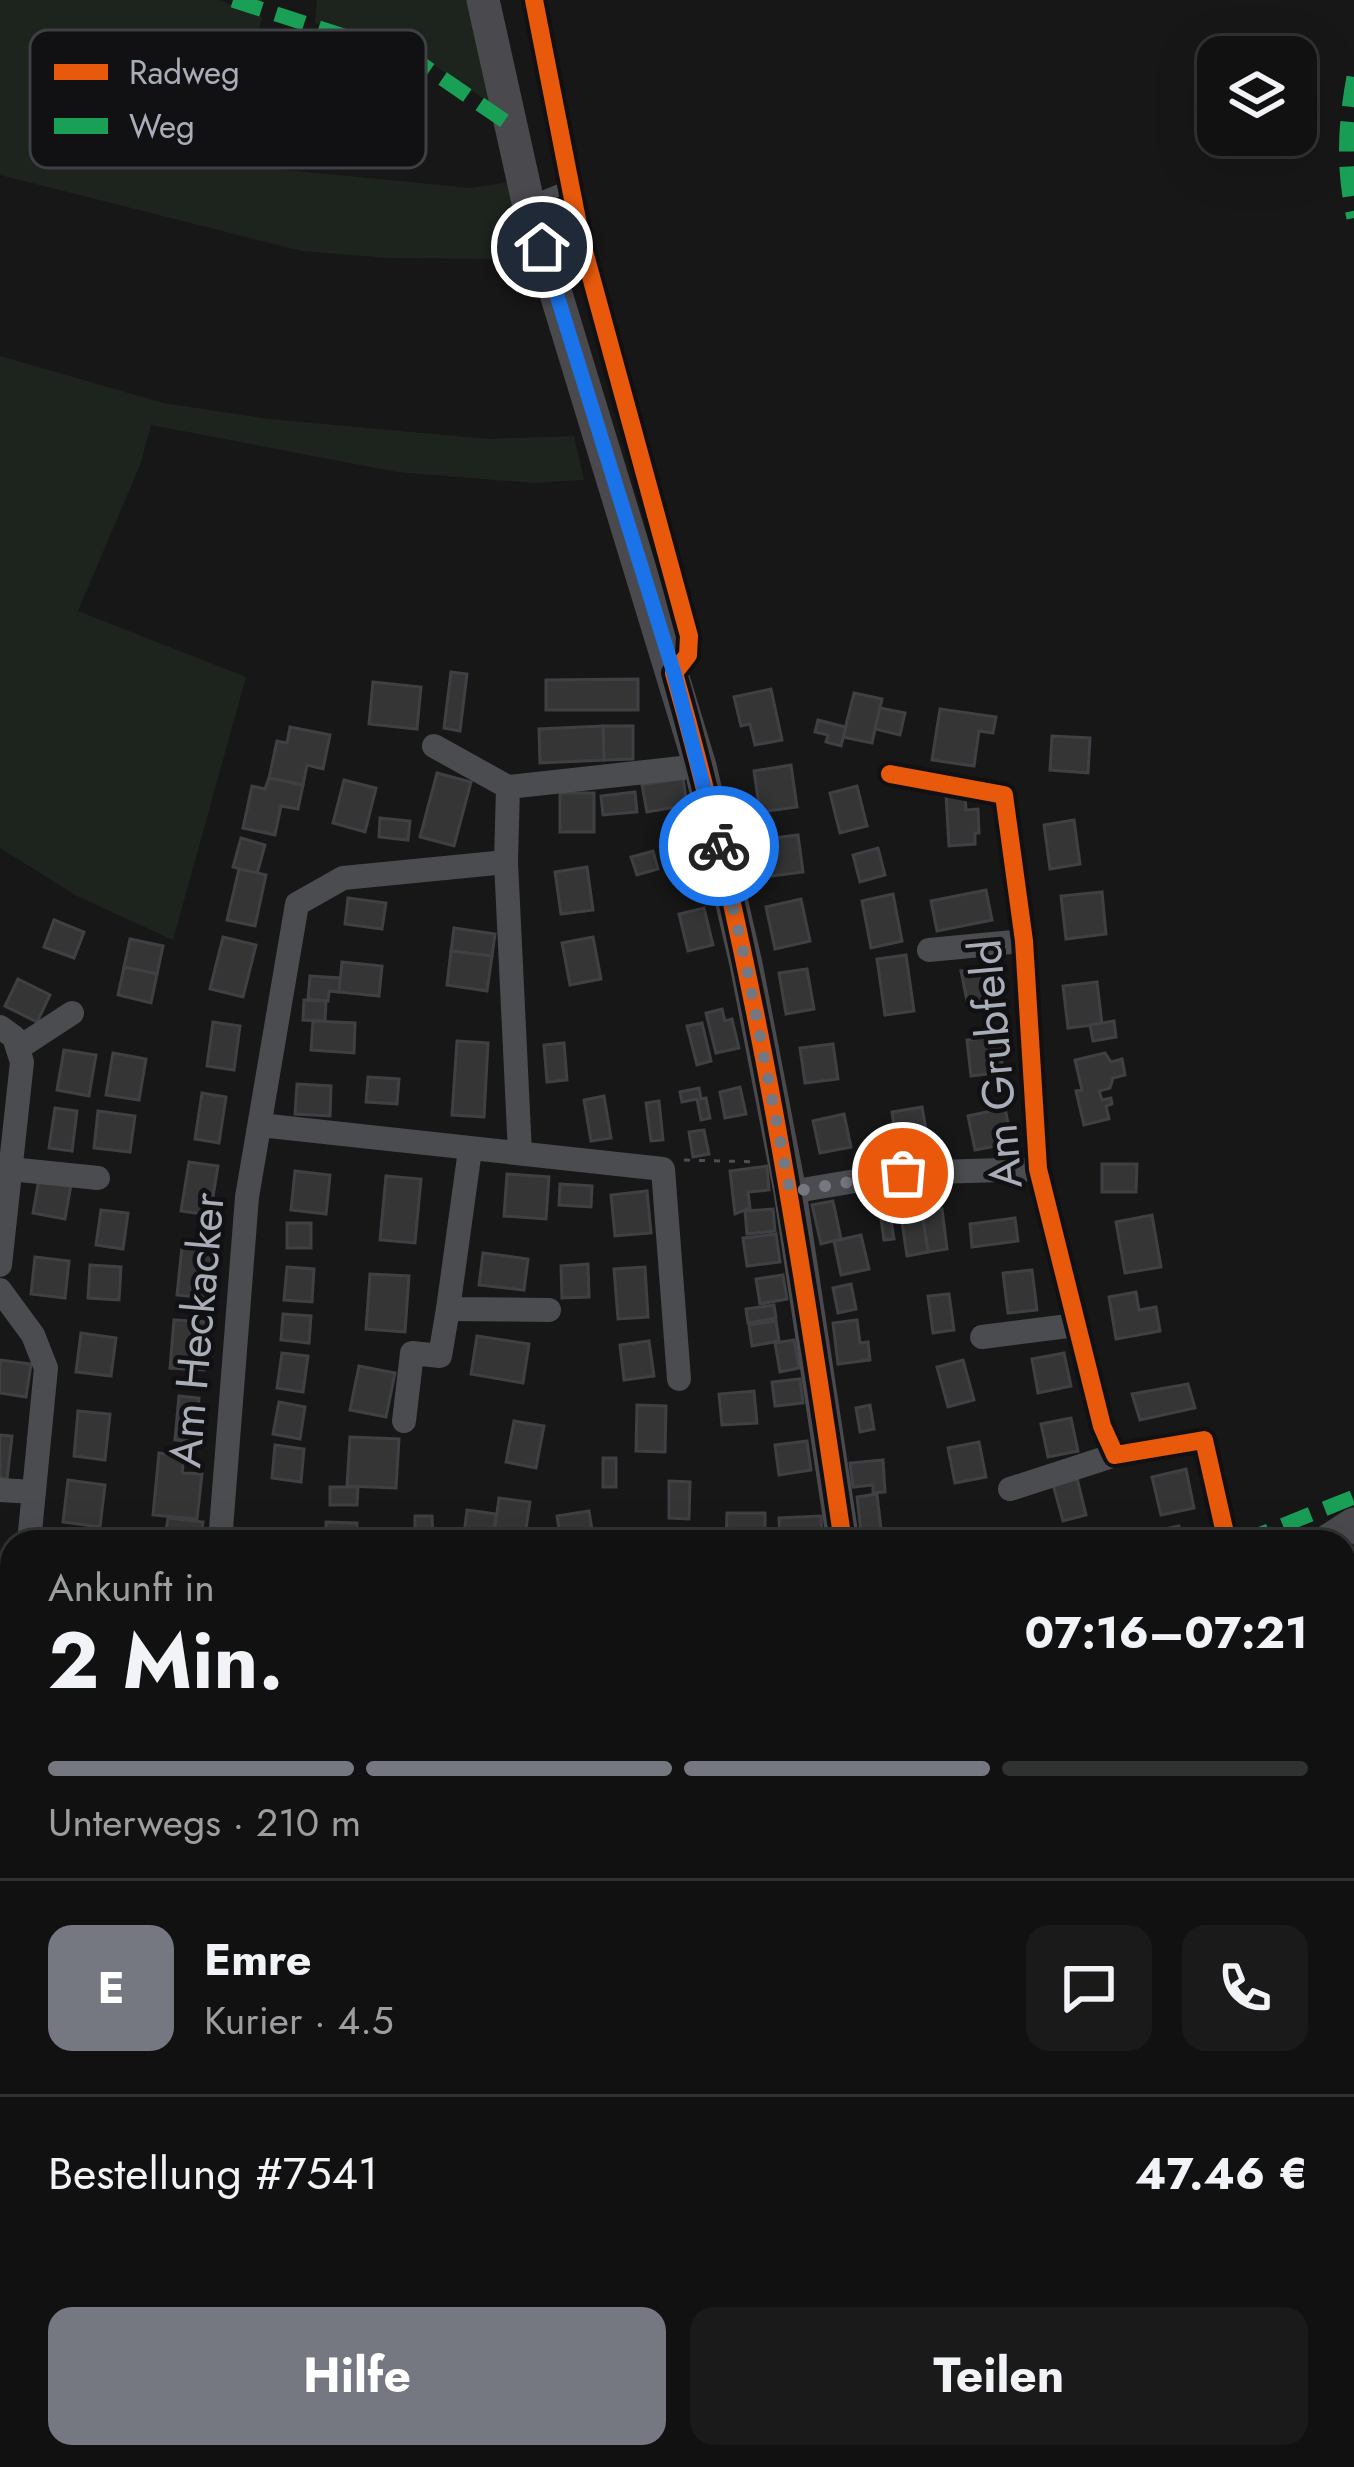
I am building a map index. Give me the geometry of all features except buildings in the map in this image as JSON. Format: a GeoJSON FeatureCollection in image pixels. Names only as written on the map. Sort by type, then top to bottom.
{"type":"FeatureCollection","features":[{"type":"Feature","properties":{"kind":"street"},"geometry":{"type":"LineString","coordinates":[[484,0],[528,202],[700,766],[746,964],[788,1178],[841,1530]]}},
{"type":"Feature","properties":{"kind":"street"},"geometry":{"type":"LineString","coordinates":[[434,746],[508,787],[700,766]]}},
{"type":"Feature","properties":{"kind":"street","name":"Am Grubfeld"},"geometry":{"type":"LineString","coordinates":[[890,774],[1004,795],[1024,940],[1038,1169],[1102,1426],[1115,1455]]}},
{"type":"Feature","properties":{"kind":"street"},"geometry":{"type":"LineString","coordinates":[[508,787],[506,862],[520,1153]]}},
{"type":"Feature","properties":{"kind":"street","name":"Am Heckacker"},"geometry":{"type":"LineString","coordinates":[[221,1530],[247,1197],[297,904],[343,878],[506,862]]}},
{"type":"Feature","properties":{"kind":"street","name":"Am Grubfeld"},"geometry":{"type":"LineString","coordinates":[[929,950],[1024,940]]}},
{"type":"Feature","properties":{"kind":"street"},"geometry":{"type":"LineString","coordinates":[[20,1047],[72,1013]]}},
{"type":"Feature","properties":{"kind":"street"},"geometry":{"type":"LineString","coordinates":[[0,1027],[14,1036],[22,1062],[0,1264]]}},
{"type":"Feature","properties":{"kind":"street"},"geometry":{"type":"LineString","coordinates":[[260,1125],[663,1169],[679,1379]]}},
{"type":"Feature","properties":{"kind":"street"},"geometry":{"type":"LineString","coordinates":[[404,1421],[412,1354],[440,1355],[470,1150]]}},
{"type":"Feature","properties":{"kind":"street"},"geometry":{"type":"LineString","coordinates":[[10,1168],[98,1178]]}},
{"type":"Feature","properties":{"kind":"street","name":"Am Grubfeld"},"geometry":{"type":"LineString","coordinates":[[788,1178],[1038,1169]]}},
{"type":"Feature","properties":{"kind":"street"},"geometry":{"type":"LineString","coordinates":[[0,1290],[33,1335],[46,1369],[30,1530]]}},
{"type":"Feature","properties":{"kind":"street"},"geometry":{"type":"LineString","coordinates":[[448,1309],[549,1310]]}},
{"type":"Feature","properties":{"kind":"street"},"geometry":{"type":"LineString","coordinates":[[982,1337],[1076,1325]]}},
{"type":"Feature","properties":{"kind":"street"},"geometry":{"type":"LineString","coordinates":[[1010,1489],[1115,1455],[1204,1440],[1224,1530]]}},
{"type":"Feature","properties":{"kind":"street"},"geometry":{"type":"LineString","coordinates":[[0,1490],[34,1492]]}},
{"type":"Feature","properties":{"kind":"lane"},"geometry":{"type":"LineString","coordinates":[[528,202],[572,185],[534,0]]}},
{"type":"Feature","properties":{"kind":"path"},"geometry":{"type":"LineString","coordinates":[[663,1169],[672,1160],[788,1178]]}},
{"type":"Feature","properties":{"kind":"shaded area"},"geometry":{"type":"Polygon","coordinates":[[[0,0],[219,0],[262,17],[259,30],[30,30],[30,168],[267,168],[471,188],[515,181],[515,263],[302,251],[0,175],[0,0]]]}},
{"type":"Feature","properties":{"kind":"shaded area"},"geometry":{"type":"Polygon","coordinates":[[[317,0],[474,0],[501,110],[426,60],[426,30],[338,30],[315,23],[317,0]]]}},
{"type":"Feature","properties":{"kind":"shaded area"},"geometry":{"type":"Polygon","coordinates":[[[0,356],[163,403],[269,419],[488,439],[574,436],[584,480],[532,483],[397,472],[151,425],[140,465],[78,611],[246,677],[173,940],[77,896],[0,848],[0,356]]]}},
{"type":"Feature","properties":{"kind":"marked path"},"geometry":{"type":"LineString","coordinates":[[233,0],[325,30]]}},
{"type":"Feature","properties":{"kind":"marked path"},"geometry":{"type":"LineString","coordinates":[[426,67],[512,126]]}},
{"type":"Feature","properties":{"kind":"marked path"},"geometry":{"type":"LineString","coordinates":[[1354,77],[1346,147],[1354,218]]}},
{"type":"Feature","properties":{"kind":"marked path"},"geometry":{"type":"LineString","coordinates":[[1271,1530],[1354,1497]]}},
{"type":"Feature","properties":{"kind":"cycle path"},"geometry":{"type":"LineString","coordinates":[[534,0],[581,240],[689,636],[688,655],[674,673],[752,996],[792,1213],[841,1530]]}},
{"type":"Feature","properties":{"kind":"cycle path"},"geometry":{"type":"LineString","coordinates":[[890,774],[1004,795],[1024,941],[1038,1169],[1102,1426],[1115,1455],[1204,1440],[1224,1530]]}},
{"type":"Feature","properties":{"kind":"way so far"},"geometry":{"type":"LineString","coordinates":[[719,846],[790,1192],[903,1173]]}},
{"type":"Feature","properties":{"kind":"route"},"geometry":{"type":"LineString","coordinates":[[542,247],[674,673],[719,846]]}}]}
